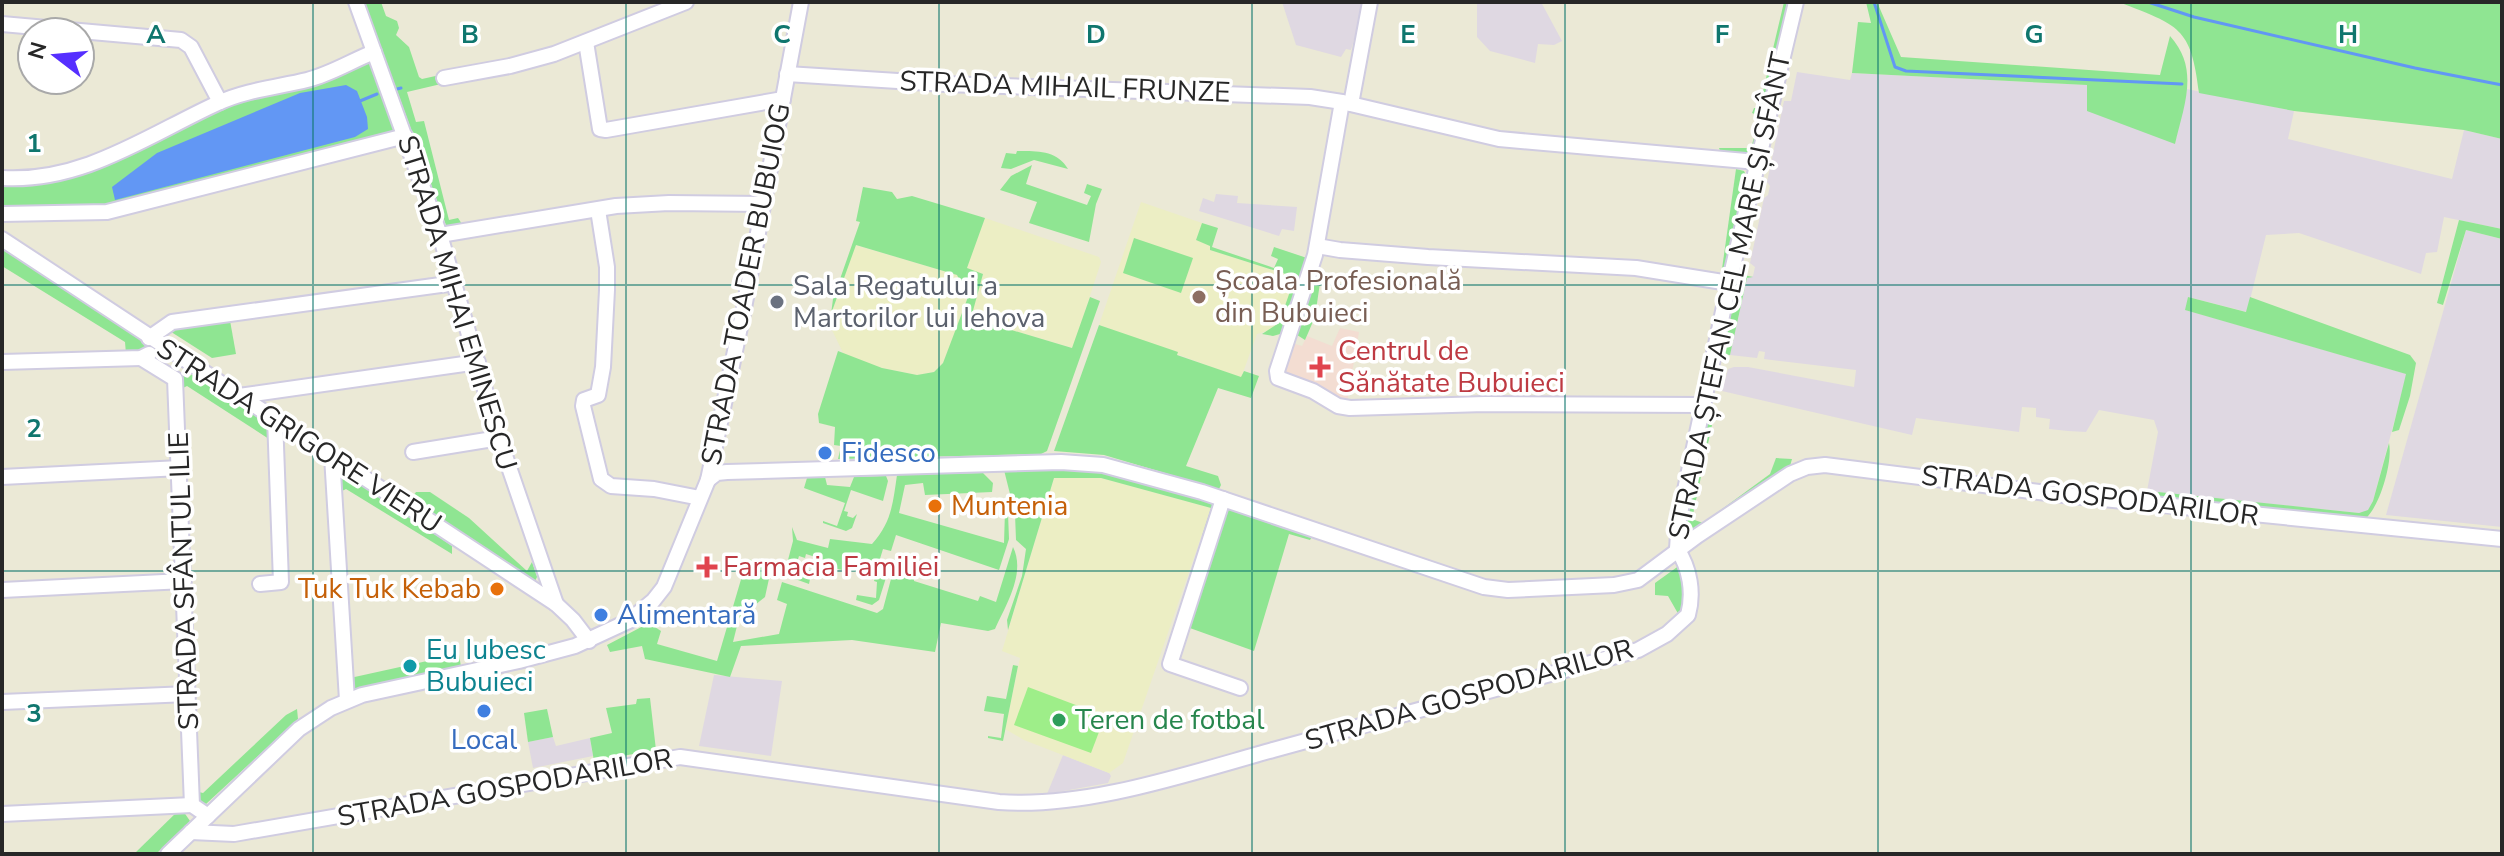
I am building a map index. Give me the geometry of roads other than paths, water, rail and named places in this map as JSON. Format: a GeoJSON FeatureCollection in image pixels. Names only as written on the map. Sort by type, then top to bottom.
{"type":"FeatureCollection","features":[{"type":"Feature","properties":{"kind":"street","name":"STRADA MIHAI EMINESCU"},"geometry":{"type":"LineString","coordinates":[[356,2],[440,235],[499,438],[556,604]]}},
{"type":"Feature","properties":{"kind":"street"},"geometry":{"type":"LineString","coordinates":[[444,78],[510,66],[586,42],[686,2]]}},
{"type":"Feature","properties":{"kind":"street","name":"STRADA TOADER BUBUIOG"},"geometry":{"type":"LineString","coordinates":[[168,854],[299,729],[347,700],[533,658],[589,641],[629,621],[653,601],[671,572],[708,480],[728,390],[801,2]]}},
{"type":"Feature","properties":{"kind":"street"},"geometry":{"type":"LineString","coordinates":[[1370,2],[1316,250],[1276,376],[1313,391],[1338,406],[1704,405]]}},
{"type":"Feature","properties":{"kind":"street","name":"STRADA ȘTEFAN CEL MARE ȘI SFÂNT"},"geometry":{"type":"LineString","coordinates":[[708,480],[717,473],[727,472],[1083,463],[1115,468],[1223,499],[1495,589],[1627,584],[1648,573],[1677,549],[1679,518],[1729,283],[1796,2]]}},
{"type":"Feature","properties":{"kind":"street"},"geometry":{"type":"LineString","coordinates":[[2,24],[181,40],[191,47],[220,102]]}},
{"type":"Feature","properties":{"kind":"street"},"geometry":{"type":"LineString","coordinates":[[586,42],[600,129],[783,99]]}},
{"type":"Feature","properties":{"kind":"street"},"geometry":{"type":"LineString","coordinates":[[2,178],[35,179],[60,175],[132,146],[220,102],[337,71],[374,52]]}},
{"type":"Feature","properties":{"kind":"street","name":"STRADA MIHAIL FRUNZE"},"geometry":{"type":"LineString","coordinates":[[787,74],[945,84],[1289,95],[1347,103],[1499,139],[1757,162]]}},
{"type":"Feature","properties":{"kind":"street"},"geometry":{"type":"LineString","coordinates":[[2,214],[107,212],[405,136]]}},
{"type":"Feature","properties":{"kind":"street"},"geometry":{"type":"LineString","coordinates":[[440,235],[598,210],[669,203],[764,204]]}},
{"type":"Feature","properties":{"kind":"street"},"geometry":{"type":"LineString","coordinates":[[598,210],[607,267],[604,360],[598,395],[584,400],[583,406],[601,479],[611,486],[654,489],[700,498]]}},
{"type":"Feature","properties":{"kind":"street","name":"STRADA GRIGORE VIERU"},"geometry":{"type":"LineString","coordinates":[[2,239],[556,604],[589,641]]}},
{"type":"Feature","properties":{"kind":"street"},"geometry":{"type":"LineString","coordinates":[[1316,250],[1606,265],[1729,283]]}},
{"type":"Feature","properties":{"kind":"street"},"geometry":{"type":"LineString","coordinates":[[149,338],[172,322],[455,283]]}},
{"type":"Feature","properties":{"kind":"street"},"geometry":{"type":"LineString","coordinates":[[2,362],[141,358],[163,347]]}},
{"type":"Feature","properties":{"kind":"street","name":"STRADA SFÂNTUL ILIE"},"geometry":{"type":"LineString","coordinates":[[141,358],[175,379],[192,805]]}},
{"type":"Feature","properties":{"kind":"street"},"geometry":{"type":"LineString","coordinates":[[239,396],[478,362]]}},
{"type":"Feature","properties":{"kind":"street"},"geometry":{"type":"LineString","coordinates":[[260,584],[281,582],[275,418]]}},
{"type":"Feature","properties":{"kind":"street"},"geometry":{"type":"LineString","coordinates":[[413,452],[499,438]]}},
{"type":"Feature","properties":{"kind":"street"},"geometry":{"type":"LineString","coordinates":[[332,456],[347,700]]}},
{"type":"Feature","properties":{"kind":"street","name":"STRADA GOSPODARILOR"},"geometry":{"type":"LineString","coordinates":[[191,832],[234,834],[680,757],[1026,804],[1071,799],[1169,778],[1638,650],[1667,634],[1688,615],[1691,592],[1689,575],[1677,549],[1790,474],[1807,467],[1825,465],[2063,495],[2502,539]]}},
{"type":"Feature","properties":{"kind":"street"},"geometry":{"type":"LineString","coordinates":[[2,477],[180,468]]}},
{"type":"Feature","properties":{"kind":"street"},"geometry":{"type":"LineString","coordinates":[[1223,499],[1170,664],[1240,688]]}},
{"type":"Feature","properties":{"kind":"street"},"geometry":{"type":"LineString","coordinates":[[2,590],[184,581]]}},
{"type":"Feature","properties":{"kind":"street"},"geometry":{"type":"LineString","coordinates":[[2,702],[188,694]]}},
{"type":"Feature","properties":{"kind":"street"},"geometry":{"type":"LineString","coordinates":[[2,814],[192,805],[208,816]]}},
{"type":"Feature","properties":{"kind":"water"},"geometry":{"type":"Polygon","coordinates":[[[346,85],[357,91],[367,117],[368,129],[355,137],[115,200],[112,187],[157,153],[300,93],[346,85]]]}},
{"type":"Feature","properties":{"kind":"waterway"},"geometry":{"type":"LineString","coordinates":[[1874,2],[1895,67],[1906,71],[2182,84]]}},
{"type":"Feature","properties":{"kind":"waterway"},"geometry":{"type":"LineString","coordinates":[[2148,2],[2194,17],[2502,85]]}},
{"type":"Feature","properties":{"kind":"waterway"},"geometry":{"type":"LineString","coordinates":[[397,89],[401,88]]}},
{"type":"Feature","properties":{"kind":"waterway"},"geometry":{"type":"LineString","coordinates":[[360,101],[377,94]]}},
{"type":"Feature","properties":{"kind":"place","name":"Școala Profesională din Bubuieci"},"geometry":{"type":"Point","coordinates":[1199,297]}},
{"type":"Feature","properties":{"kind":"place","name":"Sala Regatului a Martorilor lui Iehova"},"geometry":{"type":"Point","coordinates":[777,302]}},
{"type":"Feature","properties":{"kind":"place","name":"Centrul de Sănătate Bubuieci"},"geometry":{"type":"Point","coordinates":[1320,367]}},
{"type":"Feature","properties":{"kind":"place","name":"Fidesco"},"geometry":{"type":"Point","coordinates":[825,453]}},
{"type":"Feature","properties":{"kind":"place","name":"Muntenia"},"geometry":{"type":"Point","coordinates":[935,506]}},
{"type":"Feature","properties":{"kind":"place","name":"Farmacia Familiei"},"geometry":{"type":"Point","coordinates":[707,567]}},
{"type":"Feature","properties":{"kind":"place","name":"Tuk Tuk Kebab"},"geometry":{"type":"Point","coordinates":[497,589]}},
{"type":"Feature","properties":{"kind":"place","name":"Alimentară"},"geometry":{"type":"Point","coordinates":[601,615]}},
{"type":"Feature","properties":{"kind":"place","name":"Eu Iubesc Bubuieci"},"geometry":{"type":"Point","coordinates":[410,666]}},
{"type":"Feature","properties":{"kind":"place","name":"Local"},"geometry":{"type":"Point","coordinates":[484,711]}},
{"type":"Feature","properties":{"kind":"place","name":"Teren de fotbal"},"geometry":{"type":"Point","coordinates":[1059,720]}}]}
